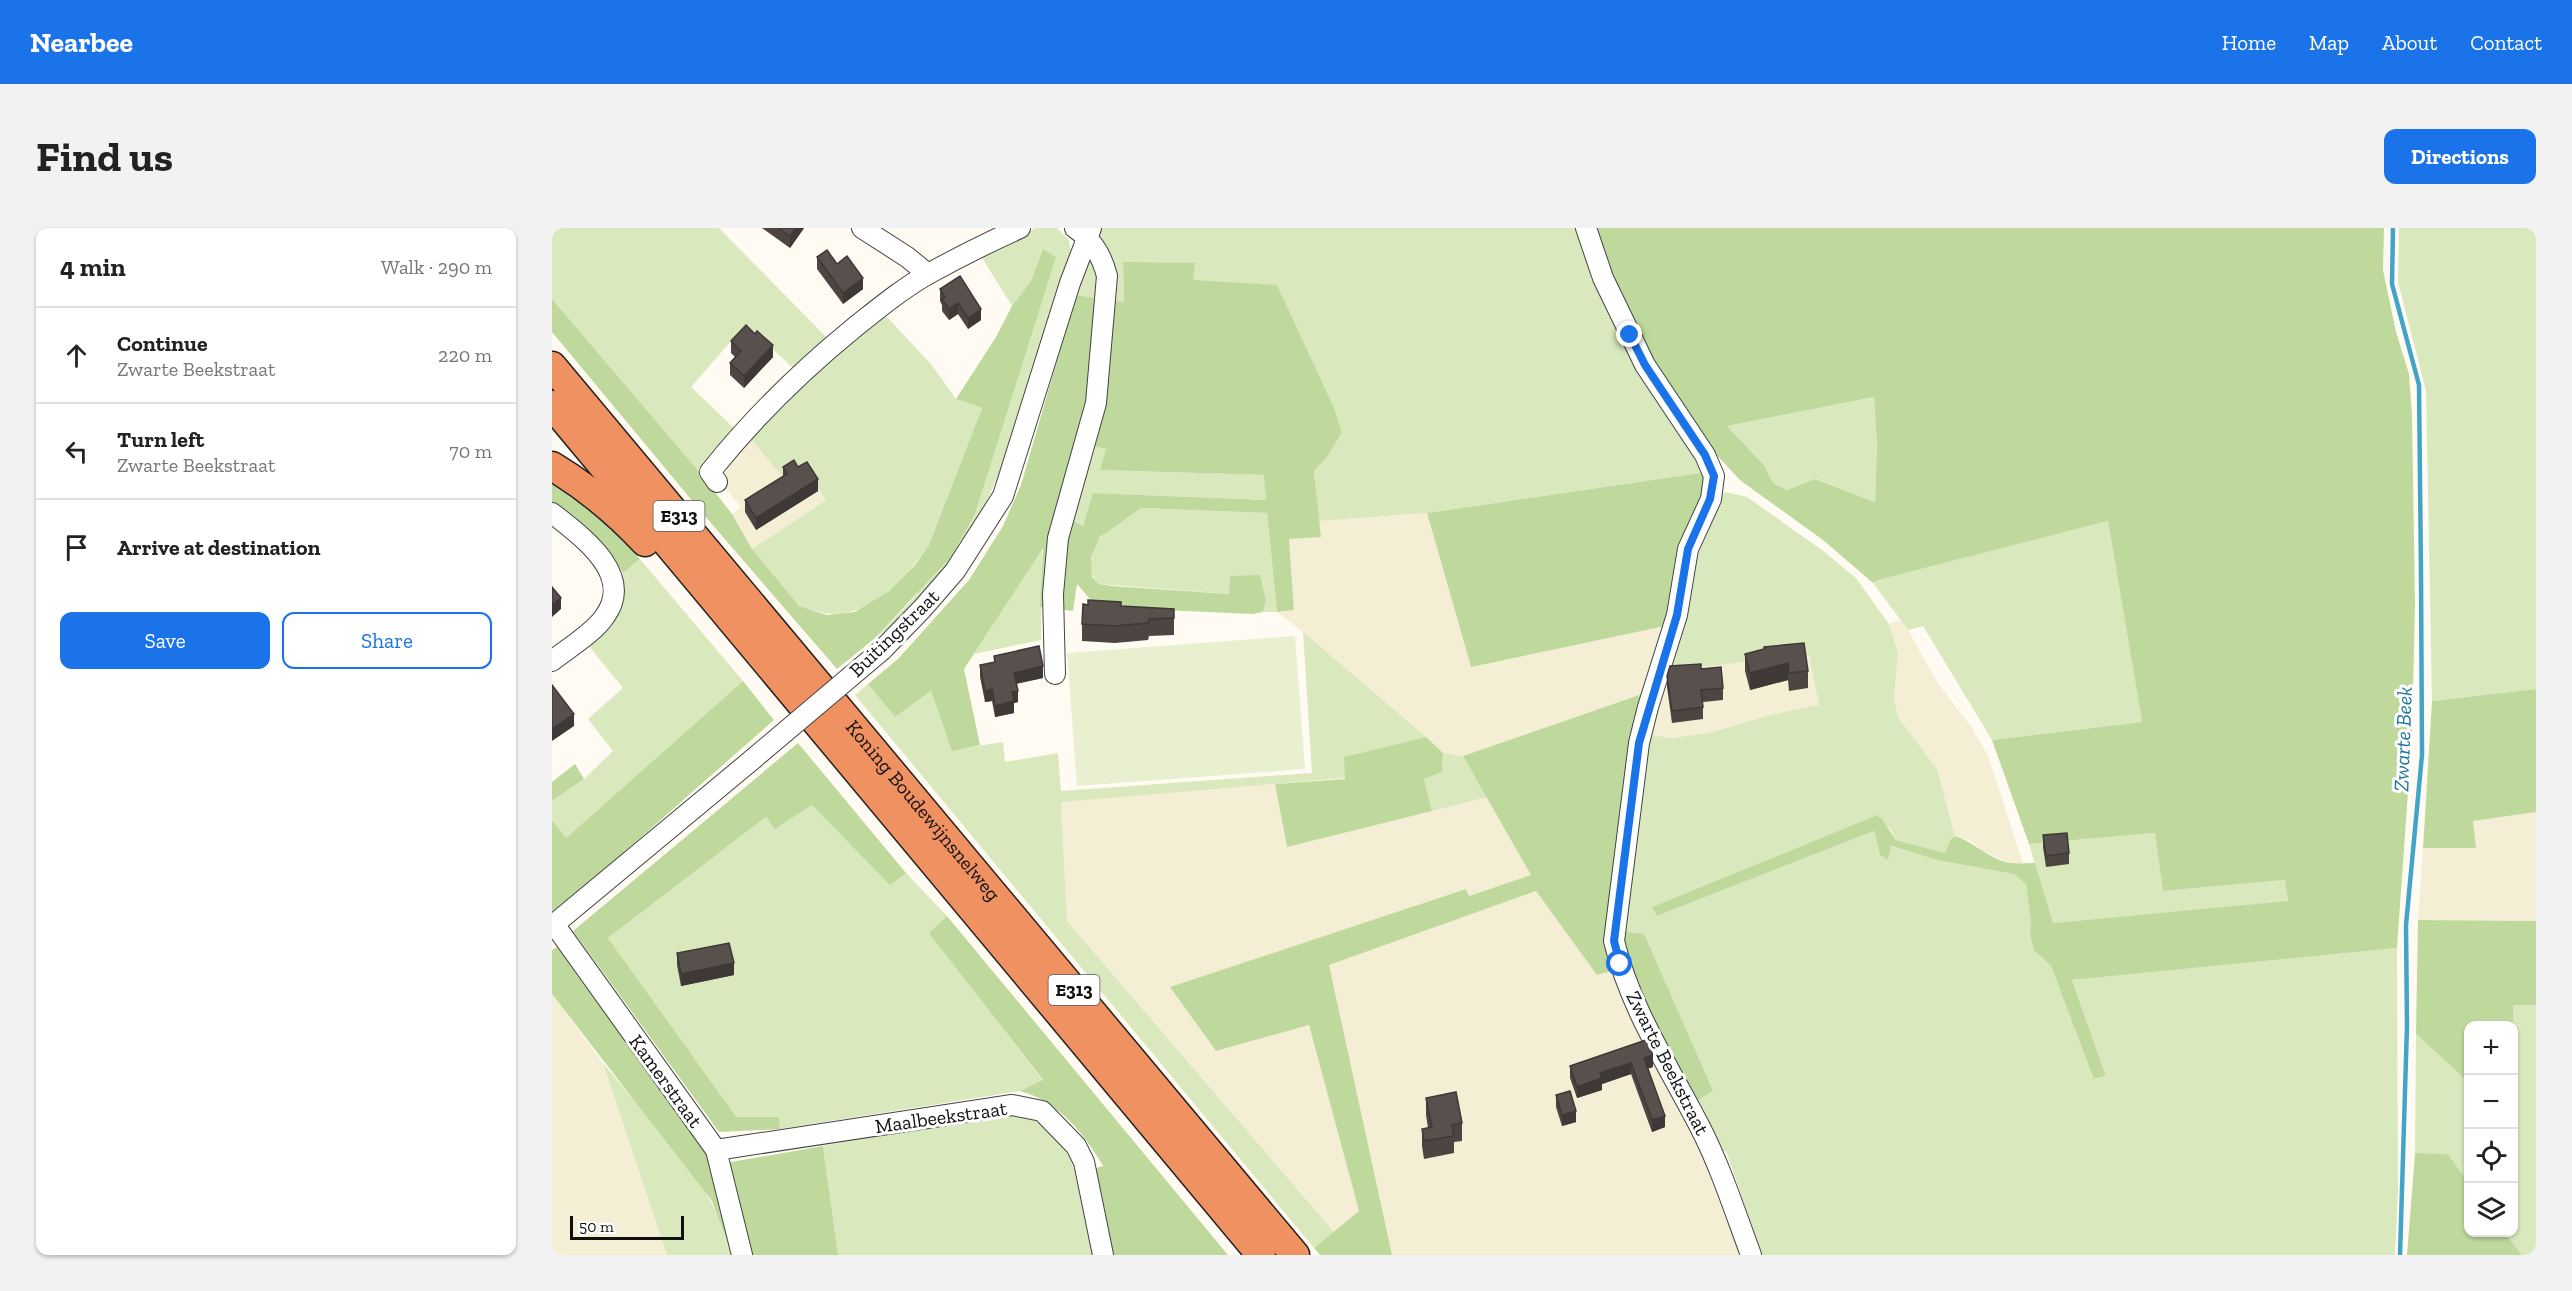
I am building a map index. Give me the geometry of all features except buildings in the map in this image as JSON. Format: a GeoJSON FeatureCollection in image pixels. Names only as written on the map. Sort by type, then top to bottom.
{"type":"FeatureCollection","features":[{"type":"Feature","properties":{"kind":"highway","name":"Koning Boudewijnsnelweg"},"geometry":{"type":"LineString","coordinates":[[552,366],[1295,1255]]}},
{"type":"Feature","properties":{"kind":"highway","name":"Koning Boudewijnsnelweg"},"geometry":{"type":"LineString","coordinates":[[552,405],[1261,1255]]}},
{"type":"Feature","properties":{"kind":"highway"},"geometry":{"type":"LineString","coordinates":[[552,466],[589,490],[624,520],[684,583],[707,590]]}},
{"type":"Feature","properties":{"kind":"street"},"geometry":{"type":"LineString","coordinates":[[862,228],[907,257],[928,274]]}},
{"type":"Feature","properties":{"kind":"street"},"geometry":{"type":"LineString","coordinates":[[717,482],[710,472],[781,391],[885,303],[928,274],[1020,228]]}},
{"type":"Feature","properties":{"kind":"street","name":"Zwarte Beekstraat"},"geometry":{"type":"LineString","coordinates":[[1586,228],[1603,278],[1640,355],[1705,455],[1714,476],[1710,499],[1688,549],[1677,615],[1639,743],[1614,941],[1620,964],[1637,1007],[1719,1166],[1750,1255]]}},
{"type":"Feature","properties":{"kind":"street"},"geometry":{"type":"LineString","coordinates":[[1055,674],[1053,594],[1058,538],[1096,403],[1107,276],[1103,259],[1084,231]]}},
{"type":"Feature","properties":{"kind":"street","name":"Buitingstraat"},"geometry":{"type":"LineString","coordinates":[[553,925],[882,650],[955,571],[1003,496],[1084,231]]}},
{"type":"Feature","properties":{"kind":"street"},"geometry":{"type":"LineString","coordinates":[[552,513],[583,538],[599,556],[611,573],[614,591],[612,605],[604,618],[552,661]]}},
{"type":"Feature","properties":{"kind":"street","name":"Kamerstraat"},"geometry":{"type":"LineString","coordinates":[[553,925],[716,1150],[742,1255]]}},
{"type":"Feature","properties":{"kind":"street","name":"Maalbeekstraat"},"geometry":{"type":"LineString","coordinates":[[716,1150],[1012,1105],[1042,1112],[1076,1146],[1084,1162],[1103,1255]]}},
{"type":"Feature","properties":{"kind":"shaded area"},"geometry":{"type":"Polygon","coordinates":[[[748,435],[803,466],[826,500],[752,549],[732,514],[741,507],[727,490],[724,480],[729,460],[748,435]]]}},
{"type":"Feature","properties":{"kind":"shaded area"},"geometry":{"type":"Polygon","coordinates":[[[1427,513],[1471,667],[1670,625],[1648,692],[1463,756],[1443,753],[1277,612],[1294,609],[1289,539],[1321,536],[1319,521],[1427,513]]]}},
{"type":"Feature","properties":{"kind":"shaded area"},"geometry":{"type":"Polygon","coordinates":[[[1900,620],[1937,682],[1972,728],[1988,756],[2023,863],[2010,863],[1983,851],[1971,841],[1955,836],[1937,769],[1898,717],[1894,699],[1898,653],[1889,624],[1900,620]]]}},
{"type":"Feature","properties":{"kind":"shaded area"},"geometry":{"type":"Polygon","coordinates":[[[1809,655],[1819,706],[1770,715],[1713,732],[1672,738],[1645,734],[1664,671],[1809,655]]]}},
{"type":"Feature","properties":{"kind":"shaded area"},"geometry":{"type":"Polygon","coordinates":[[[1275,784],[1287,847],[1487,797],[1532,875],[1468,896],[1466,889],[1170,987],[1216,1051],[1309,1025],[1359,1211],[1334,1232],[1067,921],[1061,801],[1275,784]]]}},
{"type":"Feature","properties":{"kind":"shaded area"},"geometry":{"type":"Polygon","coordinates":[[[2536,812],[2536,921],[2418,920],[2423,848],[2475,848],[2473,821],[2536,812]]]}},
{"type":"Feature","properties":{"kind":"shaded area"},"geometry":{"type":"Polygon","coordinates":[[[1536,891],[1597,974],[1610,971],[1682,1108],[1687,1106],[1742,1255],[1392,1255],[1328,965],[1536,891]]]}},
{"type":"Feature","properties":{"kind":"shaded area"},"geometry":{"type":"Polygon","coordinates":[[[552,994],[603,1063],[667,1255],[552,1255],[552,994]]]}},
{"type":"Feature","properties":{"kind":"green space"},"geometry":{"type":"Polygon","coordinates":[[[552,228],[719,228],[830,341],[795,370],[746,324],[691,387],[736,430],[699,473],[552,299],[552,228]]]}},
{"type":"Feature","properties":{"kind":"green space"},"geometry":{"type":"Polygon","coordinates":[[[1036,228],[1057,228],[1069,240],[1071,253],[1013,436],[996,481],[975,524],[951,564],[916,605],[875,638],[913,599],[975,514],[1001,428],[1043,249],[1031,281],[1012,306],[981,256],[1036,228]]]}},
{"type":"Feature","properties":{"kind":"green space"},"geometry":{"type":"Polygon","coordinates":[[[1101,228],[1580,228],[1707,472],[1427,513],[1319,521],[1314,471],[1326,458],[1193,280],[1194,263],[1123,263],[1124,302],[1076,295],[1101,228]]]}},
{"type":"Feature","properties":{"kind":"green space"},"geometry":{"type":"Polygon","coordinates":[[[1593,228],[2384,228],[2383,270],[2396,332],[2409,374],[2412,414],[2415,604],[2412,735],[2397,948],[2072,980],[2106,1076],[2094,1079],[2051,966],[2034,950],[2030,935],[2031,920],[2026,884],[2014,874],[1937,860],[1891,846],[1888,860],[1880,855],[1874,831],[1657,916],[1652,907],[1877,815],[1896,840],[1945,853],[1950,840],[1955,836],[2004,862],[2035,863],[2053,923],[2288,901],[2285,880],[2163,891],[2155,833],[2029,844],[1992,740],[2142,722],[2108,521],[1873,583],[1823,540],[1741,481],[1695,432],[1631,323],[1593,228]],[[1874,397],[1727,426],[1764,465],[1773,483],[1787,490],[1815,479],[1875,502],[1877,444],[1874,397]]]}},
{"type":"Feature","properties":{"kind":"green space"},"geometry":{"type":"Polygon","coordinates":[[[2399,228],[2536,228],[2536,689],[2432,701],[2426,391],[2398,282],[2399,228]]]}},
{"type":"Feature","properties":{"kind":"green space"},"geometry":{"type":"Polygon","coordinates":[[[1043,249],[1056,257],[975,514],[951,557],[875,638],[837,669],[704,515],[552,332],[552,299],[700,473],[732,514],[752,549],[799,606],[827,615],[855,612],[889,591],[915,565],[929,545],[982,408],[956,399],[996,337],[1012,306],[1031,281],[1043,249]]]}},
{"type":"Feature","properties":{"kind":"green space"},"geometry":{"type":"Polygon","coordinates":[[[1123,262],[1195,263],[1193,280],[1277,285],[1333,406],[1342,432],[1326,458],[1314,471],[1321,537],[1289,539],[1294,610],[1277,612],[1267,513],[1141,508],[1100,537],[1091,557],[1092,577],[1099,584],[1112,586],[1229,594],[1230,576],[1260,575],[1266,601],[1263,612],[1252,614],[1097,607],[1077,584],[1073,611],[1040,607],[1043,548],[964,669],[980,745],[952,751],[931,691],[895,717],[868,684],[898,659],[969,580],[1003,526],[1021,485],[1076,295],[1124,302],[1123,262]],[[1091,446],[1058,511],[1083,526],[1093,493],[1266,500],[1264,475],[1100,470],[1106,449],[1091,446]]]}},
{"type":"Feature","properties":{"kind":"green space"},"geometry":{"type":"Polygon","coordinates":[[[885,315],[931,364],[956,399],[982,408],[929,545],[919,559],[880,598],[848,613],[831,614],[800,606],[789,596],[752,549],[826,500],[803,466],[782,476],[748,435],[812,371],[885,315]]]}},
{"type":"Feature","properties":{"kind":"green space"},"geometry":{"type":"Polygon","coordinates":[[[1874,397],[1877,444],[1875,502],[1816,479],[1787,490],[1773,483],[1764,465],[1727,426],[1874,397]]]}},
{"type":"Feature","properties":{"kind":"green space"},"geometry":{"type":"Polygon","coordinates":[[[1091,446],[1106,449],[1101,470],[1265,475],[1266,500],[1094,493],[1083,526],[1069,517],[1091,446]]]}},
{"type":"Feature","properties":{"kind":"green space"},"geometry":{"type":"Polygon","coordinates":[[[1707,472],[1709,487],[1670,625],[1471,667],[1427,513],[1707,472]]]}},
{"type":"Feature","properties":{"kind":"green space"},"geometry":{"type":"Polygon","coordinates":[[[552,484],[607,522],[640,559],[623,573],[600,544],[552,505],[552,484]]]}},
{"type":"Feature","properties":{"kind":"green space"},"geometry":{"type":"Polygon","coordinates":[[[1726,492],[1747,497],[1822,550],[1856,578],[1889,624],[1898,653],[1894,699],[1898,717],[1937,769],[1955,836],[1950,840],[1945,853],[1896,840],[1891,830],[1877,815],[1652,907],[1657,916],[1874,831],[1880,855],[1888,859],[1890,846],[1937,860],[2015,874],[2026,884],[2032,920],[2030,935],[2034,949],[2051,966],[2095,1079],[2106,1076],[2072,980],[2397,948],[2398,1191],[2395,1255],[1762,1255],[1726,1151],[1718,1153],[1695,1101],[1712,1090],[1619,931],[1645,734],[1672,738],[1713,732],[1770,715],[1819,705],[1809,655],[1664,671],[1689,565],[1721,495],[1726,492]]]}},
{"type":"Feature","properties":{"kind":"green space"},"geometry":{"type":"Polygon","coordinates":[[[1141,508],[1267,513],[1277,612],[1263,612],[1266,601],[1230,594],[1099,584],[1091,570],[1096,544],[1108,530],[1141,508]]]}},
{"type":"Feature","properties":{"kind":"green space"},"geometry":{"type":"Polygon","coordinates":[[[2108,521],[2142,722],[1992,740],[1923,626],[1908,630],[1873,583],[2108,521]]]}},
{"type":"Feature","properties":{"kind":"green space"},"geometry":{"type":"Polygon","coordinates":[[[1042,548],[1041,640],[974,654],[1042,548]]]}},
{"type":"Feature","properties":{"kind":"green space"},"geometry":{"type":"Polygon","coordinates":[[[640,559],[743,681],[566,838],[552,820],[552,801],[584,779],[613,751],[588,719],[623,688],[587,644],[611,627],[622,603],[623,573],[640,559]]]}},
{"type":"Feature","properties":{"kind":"green space"},"geometry":{"type":"Polygon","coordinates":[[[1303,632],[1426,737],[1345,757],[1345,778],[1061,802],[1067,921],[1334,1232],[1314,1248],[855,695],[868,684],[895,717],[931,691],[952,750],[1003,742],[1005,762],[1058,753],[1061,791],[1312,773],[1303,632]]]}},
{"type":"Feature","properties":{"kind":"green space"},"geometry":{"type":"Polygon","coordinates":[[[1295,636],[1305,769],[1077,786],[1067,653],[1295,636]]]}},
{"type":"Feature","properties":{"kind":"green space"},"geometry":{"type":"Polygon","coordinates":[[[743,681],[774,720],[614,861],[552,912],[552,820],[566,838],[743,681]]]}},
{"type":"Feature","properties":{"kind":"green space"},"geometry":{"type":"Polygon","coordinates":[[[2536,689],[2536,812],[2473,821],[2476,848],[2423,848],[2432,701],[2536,689]]]}},
{"type":"Feature","properties":{"kind":"green space"},"geometry":{"type":"Polygon","coordinates":[[[1648,692],[1619,931],[1644,934],[1713,1091],[1682,1109],[1611,971],[1597,975],[1536,891],[1329,965],[1392,1255],[1320,1255],[1314,1248],[1359,1211],[1309,1025],[1216,1051],[1170,987],[1466,889],[1469,896],[1531,875],[1463,756],[1648,692]]]}},
{"type":"Feature","properties":{"kind":"green space"},"geometry":{"type":"Polygon","coordinates":[[[1426,737],[1443,753],[1442,772],[1424,779],[1432,811],[1287,847],[1275,784],[1345,779],[1344,757],[1426,737]]]}},
{"type":"Feature","properties":{"kind":"green space"},"geometry":{"type":"Polygon","coordinates":[[[798,743],[906,873],[890,885],[812,805],[775,829],[766,817],[608,938],[736,1117],[779,1117],[780,1129],[719,1132],[573,931],[798,743]]]}},
{"type":"Feature","properties":{"kind":"green space"},"geometry":{"type":"Polygon","coordinates":[[[1443,753],[1463,756],[1487,797],[1432,811],[1424,779],[1442,772],[1443,753]]]}},
{"type":"Feature","properties":{"kind":"green space"},"geometry":{"type":"Polygon","coordinates":[[[575,764],[584,779],[552,801],[552,782],[575,764]]]}},
{"type":"Feature","properties":{"kind":"green space"},"geometry":{"type":"Polygon","coordinates":[[[812,805],[890,884],[906,873],[947,916],[930,933],[1043,1081],[1020,1091],[780,1129],[779,1117],[736,1118],[608,938],[766,817],[776,828],[812,805]]]}},
{"type":"Feature","properties":{"kind":"green space"},"geometry":{"type":"Polygon","coordinates":[[[2156,833],[2163,891],[2286,880],[2288,902],[2052,923],[2029,844],[2156,833]]]}},
{"type":"Feature","properties":{"kind":"green space"},"geometry":{"type":"Polygon","coordinates":[[[947,916],[1228,1255],[1098,1255],[1077,1174],[1103,1166],[1078,1130],[1058,1110],[1020,1091],[1043,1080],[929,933],[947,916]]]}},
{"type":"Feature","properties":{"kind":"green space"},"geometry":{"type":"Polygon","coordinates":[[[2418,920],[2536,921],[2536,1005],[2513,1005],[2514,1021],[2464,1021],[2464,1078],[2416,1034],[2418,920]]]}},
{"type":"Feature","properties":{"kind":"green space"},"geometry":{"type":"Polygon","coordinates":[[[558,946],[714,1165],[823,1146],[838,1255],[733,1255],[712,1201],[552,994],[552,950],[558,946]]]}},
{"type":"Feature","properties":{"kind":"green space"},"geometry":{"type":"Polygon","coordinates":[[[2513,1005],[2536,1005],[2536,1255],[2522,1255],[2508,1237],[2518,1237],[2518,1021],[2513,1021],[2513,1005]]]}},
{"type":"Feature","properties":{"kind":"green space"},"geometry":{"type":"Polygon","coordinates":[[[2416,1034],[2464,1078],[2464,1176],[2448,1154],[2415,1153],[2416,1034]]]}},
{"type":"Feature","properties":{"kind":"green space"},"geometry":{"type":"Polygon","coordinates":[[[603,1063],[659,1129],[696,1178],[712,1203],[733,1255],[667,1255],[603,1063]]]}},
{"type":"Feature","properties":{"kind":"green space"},"geometry":{"type":"Polygon","coordinates":[[[1016,1115],[1037,1122],[1053,1134],[1065,1150],[1082,1192],[1098,1255],[838,1255],[823,1146],[946,1123],[1016,1115]]]}},
{"type":"Feature","properties":{"kind":"green space"},"geometry":{"type":"Polygon","coordinates":[[[2415,1153],[2448,1154],[2464,1176],[2464,1237],[2508,1237],[2522,1255],[2407,1255],[2415,1153]]]}},
{"type":"Feature","properties":{"kind":"waterway","name":"Zwarte Beek"},"geometry":{"type":"LineString","coordinates":[[2393,228],[2392,284],[2419,385],[2421,572],[2422,755],[2406,925],[2407,1026],[2400,1255]]}},
{"type":"Feature","properties":{"kind":"route"},"geometry":{"type":"LineString","coordinates":[[1620,964],[1614,941],[1632,780],[1639,743],[1677,615],[1688,549],[1710,499],[1714,476],[1711,465],[1645,365],[1630,335]]}}]}
